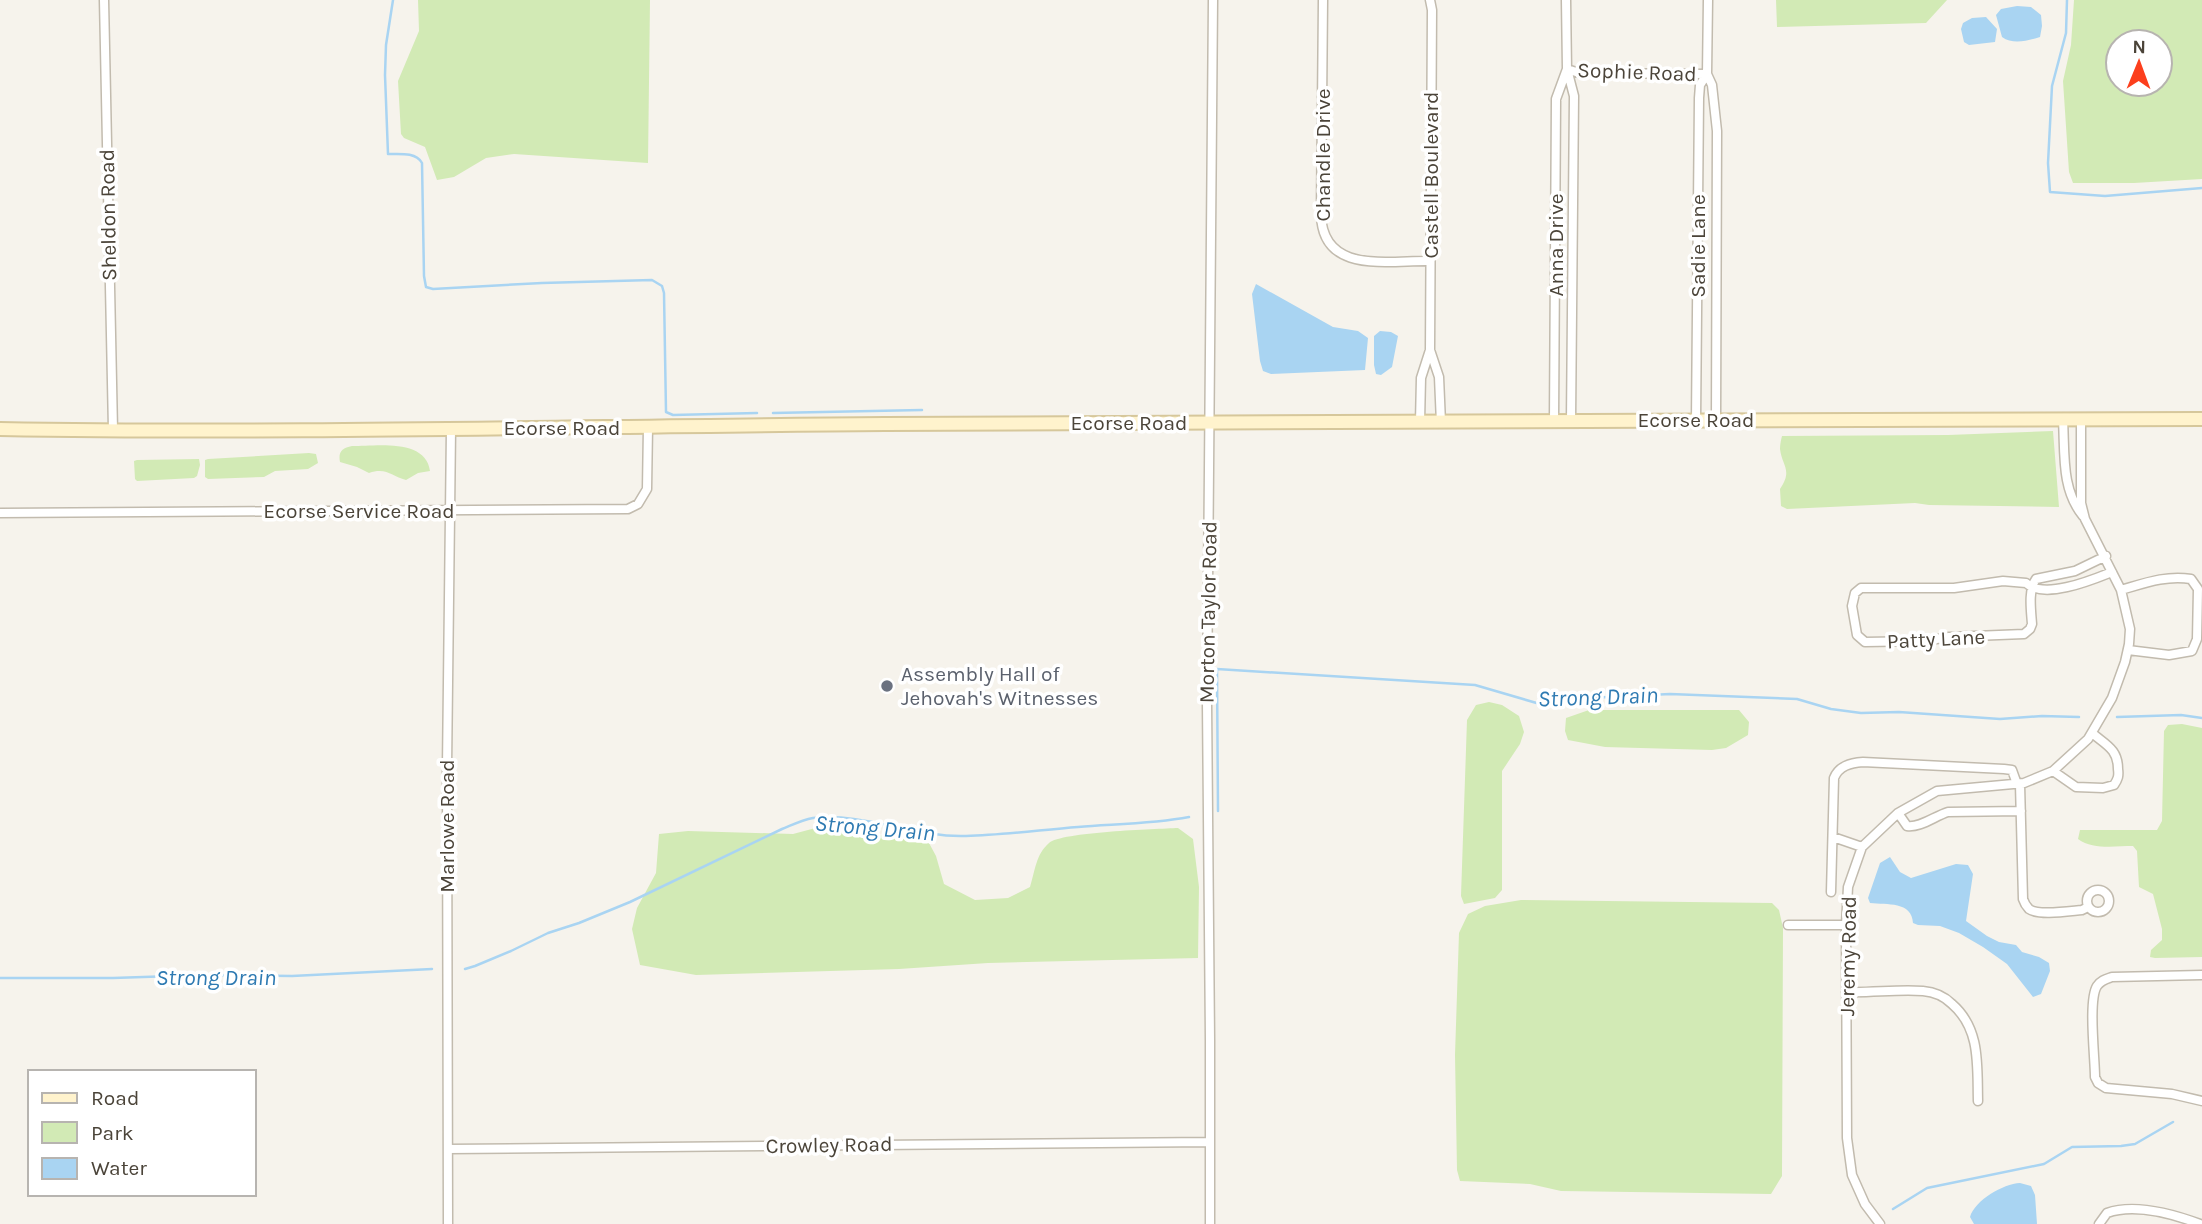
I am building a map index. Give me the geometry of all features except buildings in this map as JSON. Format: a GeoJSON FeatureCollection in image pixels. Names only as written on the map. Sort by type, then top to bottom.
{"type":"FeatureCollection","features":[{"type":"Feature","properties":{"kind":"main road","name":"Ecorse Road"},"geometry":{"type":"LineString","coordinates":[[0,429],[2202,419]]}},
{"type":"Feature","properties":{"kind":"main road","name":"Ecorse Road"},"geometry":{"type":"LineString","coordinates":[[0,435],[57,430]]}},
{"type":"Feature","properties":{"kind":"street","name":"Sheldon Road"},"geometry":{"type":"LineString","coordinates":[[104,0],[113,430]]}},
{"type":"Feature","properties":{"kind":"street","name":"Morton Taylor Road"},"geometry":{"type":"LineString","coordinates":[[1210,1224],[1207,689],[1213,0]]}},
{"type":"Feature","properties":{"kind":"street","name":"Chandle Drive"},"geometry":{"type":"LineString","coordinates":[[1323,0],[1323,233],[1335,250],[1351,259],[1430,261]]}},
{"type":"Feature","properties":{"kind":"street","name":"Castell Boulevard"},"geometry":{"type":"LineString","coordinates":[[1420,422],[1421,378],[1430,349],[1430,0]]}},
{"type":"Feature","properties":{"kind":"street","name":"Anna Drive"},"geometry":{"type":"LineString","coordinates":[[1566,0],[1567,69],[1574,96],[1571,421]]}},
{"type":"Feature","properties":{"kind":"street","name":"Sadie Lane"},"geometry":{"type":"LineString","coordinates":[[1708,0],[1707,74],[1712,85],[1717,131],[1716,421]]}},
{"type":"Feature","properties":{"kind":"street","name":"Anna Drive"},"geometry":{"type":"LineString","coordinates":[[1554,422],[1556,99],[1567,69]]}},
{"type":"Feature","properties":{"kind":"street","name":"Sophie Road"},"geometry":{"type":"LineString","coordinates":[[1567,69],[1579,73],[1707,74]]}},
{"type":"Feature","properties":{"kind":"street","name":"Sadie Lane"},"geometry":{"type":"LineString","coordinates":[[1696,421],[1699,98],[1700,85],[1707,74]]}},
{"type":"Feature","properties":{"kind":"street","name":"Castell Boulevard"},"geometry":{"type":"LineString","coordinates":[[1430,349],[1439,377],[1441,423]]}},
{"type":"Feature","properties":{"kind":"street","name":"Jeremy Road"},"geometry":{"type":"LineString","coordinates":[[1880,1224],[1865,1204],[1850,1166],[1847,1138],[1846,925],[1848,887],[1862,847],[1898,813],[1937,791],[2019,784],[2041,778],[2053,771],[2080,749],[2092,733],[2115,690],[2128,650],[2130,629],[2122,590],[2106,556],[2067,489],[2063,420]]}},
{"type":"Feature","properties":{"kind":"street","name":"Jeremy Road"},"geometry":{"type":"LineString","coordinates":[[2081,420],[2080,489],[2085,519]]}},
{"type":"Feature","properties":{"kind":"street","name":"Ecorse Service Road"},"geometry":{"type":"LineString","coordinates":[[0,513],[623,509],[632,507],[642,499],[647,489],[648,427]]}},
{"type":"Feature","properties":{"kind":"street","name":"Marlowe Road"},"geometry":{"type":"LineString","coordinates":[[448,1224],[451,429]]}},
{"type":"Feature","properties":{"kind":"street"},"geometry":{"type":"LineString","coordinates":[[2031,588],[2036,579],[2075,571],[2106,556]]}},
{"type":"Feature","properties":{"kind":"street","name":"Patty Lane"},"geometry":{"type":"LineString","coordinates":[[2031,588],[2032,624],[2027,632],[2018,636],[1949,637],[1924,641],[1869,643],[1857,635],[1852,606],[1855,593],[1861,588],[1954,588],[2003,582],[2026,583],[2038,590],[2079,585],[2112,572]]}},
{"type":"Feature","properties":{"kind":"street"},"geometry":{"type":"LineString","coordinates":[[2122,590],[2158,578],[2177,577],[2191,579],[2198,589],[2197,639],[2193,651],[2169,655],[2128,650]]}},
{"type":"Feature","properties":{"kind":"street"},"geometry":{"type":"LineString","coordinates":[[2053,771],[2076,787],[2109,788],[2114,785],[2119,779],[2116,754],[2092,733]]}},
{"type":"Feature","properties":{"kind":"street"},"geometry":{"type":"LineString","coordinates":[[1831,892],[1834,779],[1837,772],[1852,763],[1863,762],[2004,769],[2012,770],[2019,784],[2023,898],[2026,905],[2030,910],[2038,912],[2082,910],[2088,907]]}},
{"type":"Feature","properties":{"kind":"street"},"geometry":{"type":"LineString","coordinates":[[1898,813],[1907,826],[1914,827],[1948,812],[2021,811]]}},
{"type":"Feature","properties":{"kind":"street"},"geometry":{"type":"LineString","coordinates":[[1833,837],[1862,847]]}},
{"type":"Feature","properties":{"kind":"street"},"geometry":{"type":"LineString","coordinates":[[1788,925],[1846,925]]}},
{"type":"Feature","properties":{"kind":"street"},"geometry":{"type":"LineString","coordinates":[[2202,975],[2112,977],[2096,987],[2093,1004],[2095,1077],[2098,1083],[2106,1088],[2172,1094],[2202,1101]]}},
{"type":"Feature","properties":{"kind":"street"},"geometry":{"type":"LineString","coordinates":[[1846,992],[1923,991],[1947,999],[1961,1012],[1973,1033],[1978,1101]]}},
{"type":"Feature","properties":{"kind":"street","name":"Crowley Road"},"geometry":{"type":"LineString","coordinates":[[448,1149],[1210,1142]]}},
{"type":"Feature","properties":{"kind":"street"},"geometry":{"type":"LineString","coordinates":[[2099,1224],[2107,1213],[2120,1211],[2171,1214],[2200,1224]]}},
{"type":"Feature","properties":{"kind":"green space"},"geometry":{"type":"Polygon","coordinates":[[[418,0],[650,0],[648,163],[514,154],[486,158],[454,177],[437,180],[425,147],[401,134],[398,81],[419,31],[418,0]]]}},
{"type":"Feature","properties":{"kind":"green space"},"geometry":{"type":"Polygon","coordinates":[[[1776,0],[1947,0],[1926,23],[1777,27],[1776,0]]]}},
{"type":"Feature","properties":{"kind":"green space"},"geometry":{"type":"Polygon","coordinates":[[[2074,0],[2202,0],[2202,179],[2073,183],[2069,172],[2063,81],[2071,45],[2074,0]]]}},
{"type":"Feature","properties":{"kind":"green space"},"geometry":{"type":"Polygon","coordinates":[[[2053,431],[2059,507],[1915,503],[1787,509],[1781,506],[1780,489],[1786,477],[1780,449],[1782,436],[2053,431]]]}},
{"type":"Feature","properties":{"kind":"green space"},"geometry":{"type":"Polygon","coordinates":[[[386,445],[410,449],[420,453],[430,471],[418,473],[406,480],[385,472],[369,473],[340,462],[342,451],[352,446],[386,445]]]}},
{"type":"Feature","properties":{"kind":"green space"},"geometry":{"type":"Polygon","coordinates":[[[316,454],[318,463],[308,469],[275,471],[264,477],[205,477],[205,460],[208,459],[316,454]]]}},
{"type":"Feature","properties":{"kind":"green space"},"geometry":{"type":"Polygon","coordinates":[[[199,459],[200,465],[194,478],[135,479],[134,461],[137,460],[199,459]]]}},
{"type":"Feature","properties":{"kind":"green space"},"geometry":{"type":"Polygon","coordinates":[[[1489,702],[1502,705],[1519,716],[1524,732],[1520,744],[1502,771],[1502,890],[1495,898],[1464,904],[1461,896],[1467,720],[1476,705],[1489,702]]]}},
{"type":"Feature","properties":{"kind":"green space"},"geometry":{"type":"Polygon","coordinates":[[[1589,710],[1739,710],[1749,722],[1748,735],[1726,748],[1712,750],[1605,747],[1568,740],[1565,731],[1566,718],[1589,710]]]}},
{"type":"Feature","properties":{"kind":"green space"},"geometry":{"type":"Polygon","coordinates":[[[2182,724],[2202,728],[2202,957],[2155,958],[2150,957],[2151,950],[2162,940],[2162,929],[2153,894],[2139,887],[2137,851],[2133,846],[2097,846],[2078,839],[2080,830],[2157,830],[2162,821],[2164,731],[2168,725],[2182,724]]]}},
{"type":"Feature","properties":{"kind":"green space"},"geometry":{"type":"Polygon","coordinates":[[[823,826],[929,843],[936,856],[944,884],[975,900],[1008,898],[1030,887],[1041,852],[1057,839],[1110,832],[1178,828],[1193,839],[1199,887],[1198,958],[988,963],[899,969],[696,975],[640,965],[632,929],[637,908],[656,873],[659,834],[688,831],[793,834],[823,826]]]}},
{"type":"Feature","properties":{"kind":"green space"},"geometry":{"type":"Polygon","coordinates":[[[1521,900],[1772,903],[1779,910],[1783,928],[1782,1176],[1771,1194],[1561,1191],[1530,1184],[1460,1181],[1457,1170],[1455,1055],[1459,933],[1468,914],[1485,906],[1521,900]]]}},
{"type":"Feature","properties":{"kind":"water"},"geometry":{"type":"Polygon","coordinates":[[[2031,7],[2041,15],[2040,37],[2015,42],[2002,37],[1996,15],[2001,9],[2031,7]]]}},
{"type":"Feature","properties":{"kind":"water"},"geometry":{"type":"Polygon","coordinates":[[[1986,17],[1997,29],[1995,42],[1969,45],[1964,42],[1961,29],[1963,23],[1972,18],[1986,17]]]}},
{"type":"Feature","properties":{"kind":"water"},"geometry":{"type":"Polygon","coordinates":[[[1256,284],[1333,327],[1358,331],[1368,338],[1365,370],[1271,374],[1263,371],[1252,294],[1256,284]]]}},
{"type":"Feature","properties":{"kind":"water"},"geometry":{"type":"Polygon","coordinates":[[[1380,331],[1398,336],[1392,367],[1381,375],[1376,374],[1374,365],[1374,336],[1380,331]]]}},
{"type":"Feature","properties":{"kind":"water"},"geometry":{"type":"Polygon","coordinates":[[[1890,857],[1900,872],[1911,878],[1956,864],[1968,865],[1973,874],[1966,921],[1987,936],[1999,942],[2016,945],[2022,952],[2049,963],[2050,971],[2041,994],[2033,997],[2007,964],[1959,933],[1940,926],[1913,923],[1908,911],[1898,906],[1870,903],[1868,898],[1880,863],[1890,857]]]}},
{"type":"Feature","properties":{"kind":"water"},"geometry":{"type":"Polygon","coordinates":[[[2020,1183],[2031,1186],[2035,1195],[2037,1224],[1974,1224],[1970,1217],[1984,1199],[1998,1190],[2020,1183]]]}},
{"type":"Feature","properties":{"kind":"waterway"},"geometry":{"type":"LineString","coordinates":[[393,0],[386,45],[385,75],[388,154],[412,155],[422,163],[426,287],[433,289],[652,280],[662,286],[664,293],[666,412],[673,415],[757,413]]}},
{"type":"Feature","properties":{"kind":"waterway"},"geometry":{"type":"LineString","coordinates":[[2067,0],[2066,33],[2052,86],[2048,163],[2050,192],[2105,196],[2202,188]]}},
{"type":"Feature","properties":{"kind":"waterway"},"geometry":{"type":"LineString","coordinates":[[773,413],[922,410]]}},
{"type":"Feature","properties":{"kind":"waterway","name":"Strong Drain"},"geometry":{"type":"LineString","coordinates":[[1218,811],[1217,669],[1475,685],[1540,704],[1569,699],[1670,694],[1797,699],[1831,709],[1861,713],[1899,712],[2000,719],[2079,717]]}},
{"type":"Feature","properties":{"kind":"waterway","name":"Strong Drain"},"geometry":{"type":"LineString","coordinates":[[2117,717],[2181,715],[2202,718]]}},
{"type":"Feature","properties":{"kind":"waterway","name":"Strong Drain"},"geometry":{"type":"LineString","coordinates":[[465,969],[548,933],[630,902],[782,829],[813,818],[851,819],[947,836],[966,836],[1189,817]]}},
{"type":"Feature","properties":{"kind":"waterway","name":"Strong Drain"},"geometry":{"type":"LineString","coordinates":[[0,978],[292,976],[432,969]]}},
{"type":"Feature","properties":{"kind":"waterway"},"geometry":{"type":"LineString","coordinates":[[1893,1209],[1927,1188],[2044,1164],[2072,1147],[2135,1144],[2173,1122]]}},
{"type":"Feature","properties":{"kind":"place","name":"Assembly Hall of Jehovah's Witnesses"},"geometry":{"type":"Point","coordinates":[887,686]}}]}
